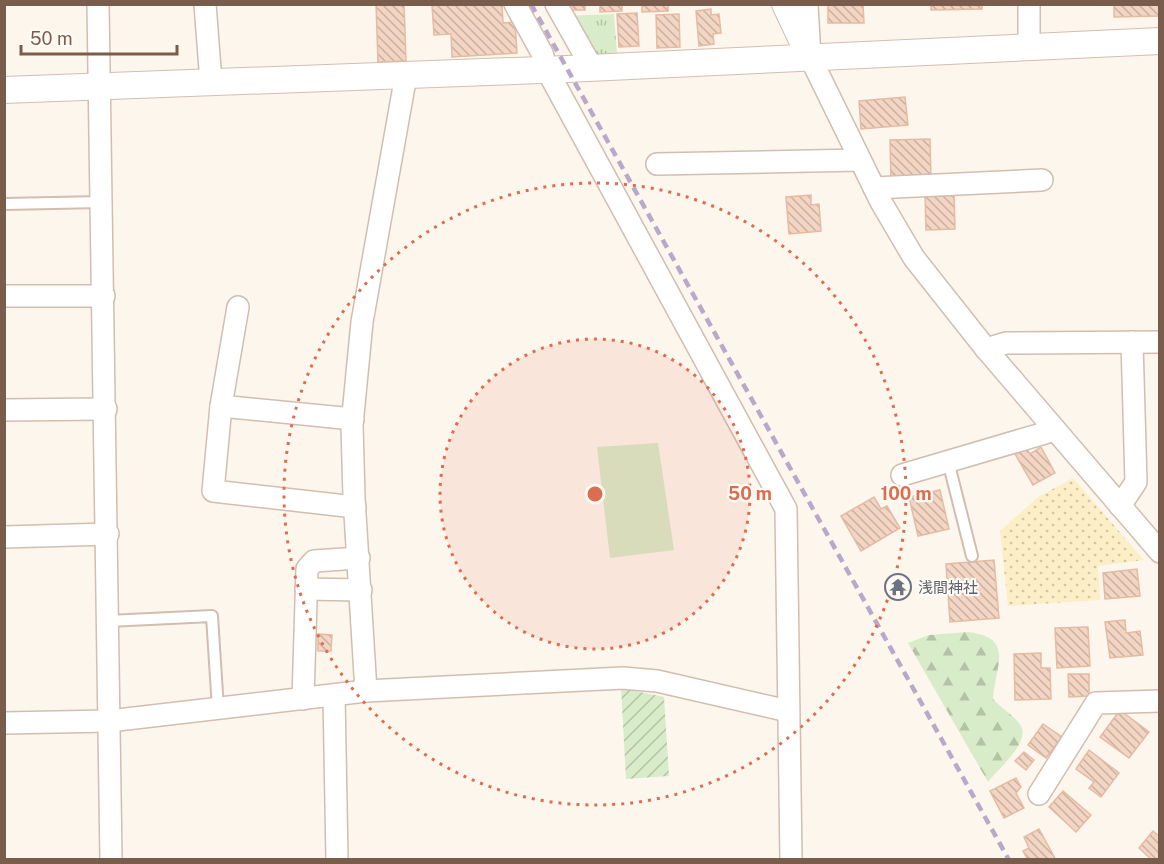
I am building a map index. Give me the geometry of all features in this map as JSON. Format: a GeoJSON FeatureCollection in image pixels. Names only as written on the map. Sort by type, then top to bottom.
{"type":"FeatureCollection","features":[{"type":"Feature","properties":{"kind":"street"},"geometry":{"type":"LineString","coordinates":[[98,4],[108,534],[111,860]]}},
{"type":"Feature","properties":{"kind":"street"},"geometry":{"type":"LineString","coordinates":[[205,4],[211,82]]}},
{"type":"Feature","properties":{"kind":"street"},"geometry":{"type":"LineString","coordinates":[[515,4],[542,53],[547,70],[786,509],[791,860]]}},
{"type":"Feature","properties":{"kind":"street"},"geometry":{"type":"LineString","coordinates":[[556,4],[592,68]]}},
{"type":"Feature","properties":{"kind":"street"},"geometry":{"type":"LineString","coordinates":[[785,4],[874,188],[914,258],[986,348],[1160,552]]}},
{"type":"Feature","properties":{"kind":"street"},"geometry":{"type":"LineString","coordinates":[[807,4],[810,57]]}},
{"type":"Feature","properties":{"kind":"street"},"geometry":{"type":"LineString","coordinates":[[1029,4],[1029,47]]}},
{"type":"Feature","properties":{"kind":"street"},"geometry":{"type":"LineString","coordinates":[[4,90],[547,70],[1160,41]]}},
{"type":"Feature","properties":{"kind":"street"},"geometry":{"type":"LineString","coordinates":[[366,692],[352,418],[362,322],[406,75]]}},
{"type":"Feature","properties":{"kind":"street"},"geometry":{"type":"LineString","coordinates":[[657,164],[860,160]]}},
{"type":"Feature","properties":{"kind":"street"},"geometry":{"type":"LineString","coordinates":[[874,188],[1042,180]]}},
{"type":"Feature","properties":{"kind":"street"},"geometry":{"type":"LineString","coordinates":[[4,296],[104,296]]}},
{"type":"Feature","properties":{"kind":"street"},"geometry":{"type":"LineString","coordinates":[[238,307],[221,406],[213,491],[355,507]]}},
{"type":"Feature","properties":{"kind":"street"},"geometry":{"type":"LineString","coordinates":[[1120,506],[1136,482],[1132,342]]}},
{"type":"Feature","properties":{"kind":"street"},"geometry":{"type":"LineString","coordinates":[[986,348],[1006,343],[1160,342]]}},
{"type":"Feature","properties":{"kind":"street"},"geometry":{"type":"LineString","coordinates":[[221,406],[352,418]]}},
{"type":"Feature","properties":{"kind":"street"},"geometry":{"type":"LineString","coordinates":[[4,410],[106,409]]}},
{"type":"Feature","properties":{"kind":"street"},"geometry":{"type":"LineString","coordinates":[[902,475],[1055,429]]}},
{"type":"Feature","properties":{"kind":"street"},"geometry":{"type":"LineString","coordinates":[[4,537],[108,534]]}},
{"type":"Feature","properties":{"kind":"street"},"geometry":{"type":"LineString","coordinates":[[303,699],[307,569],[314,561],[359,558]]}},
{"type":"Feature","properties":{"kind":"street"},"geometry":{"type":"LineString","coordinates":[[306,589],[361,590]]}},
{"type":"Feature","properties":{"kind":"street"},"geometry":{"type":"LineString","coordinates":[[4,723],[109,721],[366,692],[639,679],[788,711]]}},
{"type":"Feature","properties":{"kind":"street"},"geometry":{"type":"LineString","coordinates":[[334,695],[337,860]]}},
{"type":"Feature","properties":{"kind":"street"},"geometry":{"type":"LineString","coordinates":[[1039,794],[1096,703],[1160,701]]}},
{"type":"Feature","properties":{"kind":"lane"},"geometry":{"type":"LineString","coordinates":[[4,204],[102,202]]}},
{"type":"Feature","properties":{"kind":"lane"},"geometry":{"type":"LineString","coordinates":[[948,461],[972,556]]}},
{"type":"Feature","properties":{"kind":"lane"},"geometry":{"type":"LineString","coordinates":[[108,621],[212,616],[218,709]]}},
{"type":"Feature","properties":{"kind":"green space"},"geometry":{"type":"Polygon","coordinates":[[[614,14],[618,67],[592,68],[563,16],[614,14]]]}},
{"type":"Feature","properties":{"kind":"green space"},"geometry":{"type":"Polygon","coordinates":[[[658,443],[674,550],[610,558],[597,447],[658,443]]]}},
{"type":"Feature","properties":{"kind":"green space"},"geometry":{"type":"Polygon","coordinates":[[[967,632],[992,640],[997,647],[999,665],[993,699],[1012,715],[1021,726],[1023,733],[1017,748],[988,782],[908,643],[929,635],[967,632]]]}},
{"type":"Feature","properties":{"kind":"green space"},"geometry":{"type":"Polygon","coordinates":[[[621,688],[664,697],[669,776],[626,779],[621,688]]]}},
{"type":"Feature","properties":{"kind":"sand"},"geometry":{"type":"Polygon","coordinates":[[[1073,478],[1144,560],[1098,566],[1100,600],[1008,606],[1000,531],[1038,497],[1073,478]]]}},
{"type":"Feature","properties":{"kind":"building"},"geometry":{"type":"Polygon","coordinates":[[[376,4],[404,4],[406,61],[378,62],[376,4]]]}},
{"type":"Feature","properties":{"kind":"building"},"geometry":{"type":"Polygon","coordinates":[[[502,4],[503,23],[515,22],[517,53],[452,57],[451,34],[434,35],[432,5],[502,4]]]}},
{"type":"Feature","properties":{"kind":"building"},"geometry":{"type":"Polygon","coordinates":[[[564,4],[585,4],[585,10],[564,10],[564,4]]]}},
{"type":"Feature","properties":{"kind":"building"},"geometry":{"type":"Polygon","coordinates":[[[600,4],[622,4],[622,11],[600,12],[600,4]]]}},
{"type":"Feature","properties":{"kind":"building"},"geometry":{"type":"Polygon","coordinates":[[[642,4],[668,4],[668,11],[642,12],[642,4]]]}},
{"type":"Feature","properties":{"kind":"building"},"geometry":{"type":"Polygon","coordinates":[[[828,4],[863,4],[864,23],[828,23],[828,4]]]}},
{"type":"Feature","properties":{"kind":"building"},"geometry":{"type":"Polygon","coordinates":[[[931,4],[982,4],[982,9],[931,10],[931,4]]]}},
{"type":"Feature","properties":{"kind":"building"},"geometry":{"type":"Polygon","coordinates":[[[1114,4],[1159,4],[1159,16],[1114,17],[1114,4]]]}},
{"type":"Feature","properties":{"kind":"building"},"geometry":{"type":"Polygon","coordinates":[[[711,9],[711,15],[719,14],[721,33],[713,34],[714,44],[699,46],[696,11],[711,9]]]}},
{"type":"Feature","properties":{"kind":"building"},"geometry":{"type":"Polygon","coordinates":[[[637,13],[639,46],[619,47],[617,14],[637,13]]]}},
{"type":"Feature","properties":{"kind":"building"},"geometry":{"type":"Polygon","coordinates":[[[679,14],[680,47],[657,48],[656,15],[679,14]]]}},
{"type":"Feature","properties":{"kind":"building"},"geometry":{"type":"Polygon","coordinates":[[[905,97],[908,125],[861,129],[859,101],[905,97]]]}},
{"type":"Feature","properties":{"kind":"building"},"geometry":{"type":"Polygon","coordinates":[[[930,139],[931,179],[891,180],[890,140],[930,139]]]}},
{"type":"Feature","properties":{"kind":"building"},"geometry":{"type":"Polygon","coordinates":[[[925,194],[954,194],[955,229],[926,230],[925,194]]]}},
{"type":"Feature","properties":{"kind":"building"},"geometry":{"type":"Polygon","coordinates":[[[811,195],[811,205],[819,204],[821,231],[789,234],[786,197],[811,195]]]}},
{"type":"Feature","properties":{"kind":"building"},"geometry":{"type":"Polygon","coordinates":[[[1026,447],[1030,454],[1041,447],[1055,473],[1033,485],[1015,454],[1026,447]]]}},
{"type":"Feature","properties":{"kind":"building"},"geometry":{"type":"Polygon","coordinates":[[[940,490],[949,529],[918,536],[909,497],[940,490]]]}},
{"type":"Feature","properties":{"kind":"building"},"geometry":{"type":"Polygon","coordinates":[[[874,497],[881,509],[887,506],[900,528],[861,551],[841,516],[874,497]]]}},
{"type":"Feature","properties":{"kind":"building"},"geometry":{"type":"Polygon","coordinates":[[[994,560],[999,618],[950,622],[946,564],[994,560]]]}},
{"type":"Feature","properties":{"kind":"building"},"geometry":{"type":"Polygon","coordinates":[[[1137,569],[1140,596],[1105,599],[1103,573],[1137,569]]]}},
{"type":"Feature","properties":{"kind":"building","name":"浅間神社"},"geometry":{"type":"Polygon","coordinates":[[[902,575],[911,589],[894,599],[885,585],[902,575]]]}},
{"type":"Feature","properties":{"kind":"building"},"geometry":{"type":"Polygon","coordinates":[[[1125,620],[1126,633],[1140,631],[1143,655],[1110,658],[1105,622],[1125,620]]]}},
{"type":"Feature","properties":{"kind":"building"},"geometry":{"type":"Polygon","coordinates":[[[1088,627],[1090,666],[1057,668],[1055,628],[1088,627]]]}},
{"type":"Feature","properties":{"kind":"building"},"geometry":{"type":"Polygon","coordinates":[[[318,634],[332,635],[331,651],[318,651],[318,634]]]}},
{"type":"Feature","properties":{"kind":"building"},"geometry":{"type":"Polygon","coordinates":[[[1041,653],[1041,668],[1050,668],[1051,699],[1015,700],[1014,654],[1041,653]]]}},
{"type":"Feature","properties":{"kind":"building"},"geometry":{"type":"Polygon","coordinates":[[[1068,674],[1089,674],[1089,696],[1069,697],[1068,674]]]}},
{"type":"Feature","properties":{"kind":"building"},"geometry":{"type":"Polygon","coordinates":[[[1120,710],[1149,732],[1129,758],[1100,737],[1120,710]]]}},
{"type":"Feature","properties":{"kind":"building"},"geometry":{"type":"Polygon","coordinates":[[[1043,724],[1062,737],[1046,758],[1028,745],[1043,724]]]}},
{"type":"Feature","properties":{"kind":"building"},"geometry":{"type":"Polygon","coordinates":[[[1089,750],[1119,773],[1101,797],[1089,788],[1094,782],[1076,769],[1089,750]]]}},
{"type":"Feature","properties":{"kind":"building"},"geometry":{"type":"Polygon","coordinates":[[[1024,752],[1034,760],[1026,770],[1015,761],[1024,752]]]}},
{"type":"Feature","properties":{"kind":"building"},"geometry":{"type":"Polygon","coordinates":[[[1016,778],[1021,787],[1016,793],[1024,808],[1004,818],[990,791],[1016,778]]]}},
{"type":"Feature","properties":{"kind":"building"},"geometry":{"type":"Polygon","coordinates":[[[1063,791],[1091,815],[1076,832],[1049,807],[1063,791]]]}},
{"type":"Feature","properties":{"kind":"building"},"geometry":{"type":"Polygon","coordinates":[[[1039,829],[1056,860],[1028,860],[1023,851],[1029,848],[1024,837],[1039,829]]]}},
{"type":"Feature","properties":{"kind":"building"},"geometry":{"type":"Polygon","coordinates":[[[1153,831],[1160,837],[1160,860],[1152,860],[1139,848],[1153,831]]]}},
{"type":"Feature","properties":{"kind":"railway"},"geometry":{"type":"LineString","coordinates":[[531,4],[1009,860]]}},
{"type":"Feature","properties":{"kind":"place","name":"浅間神社"},"geometry":{"type":"Point","coordinates":[898,587]}}]}
